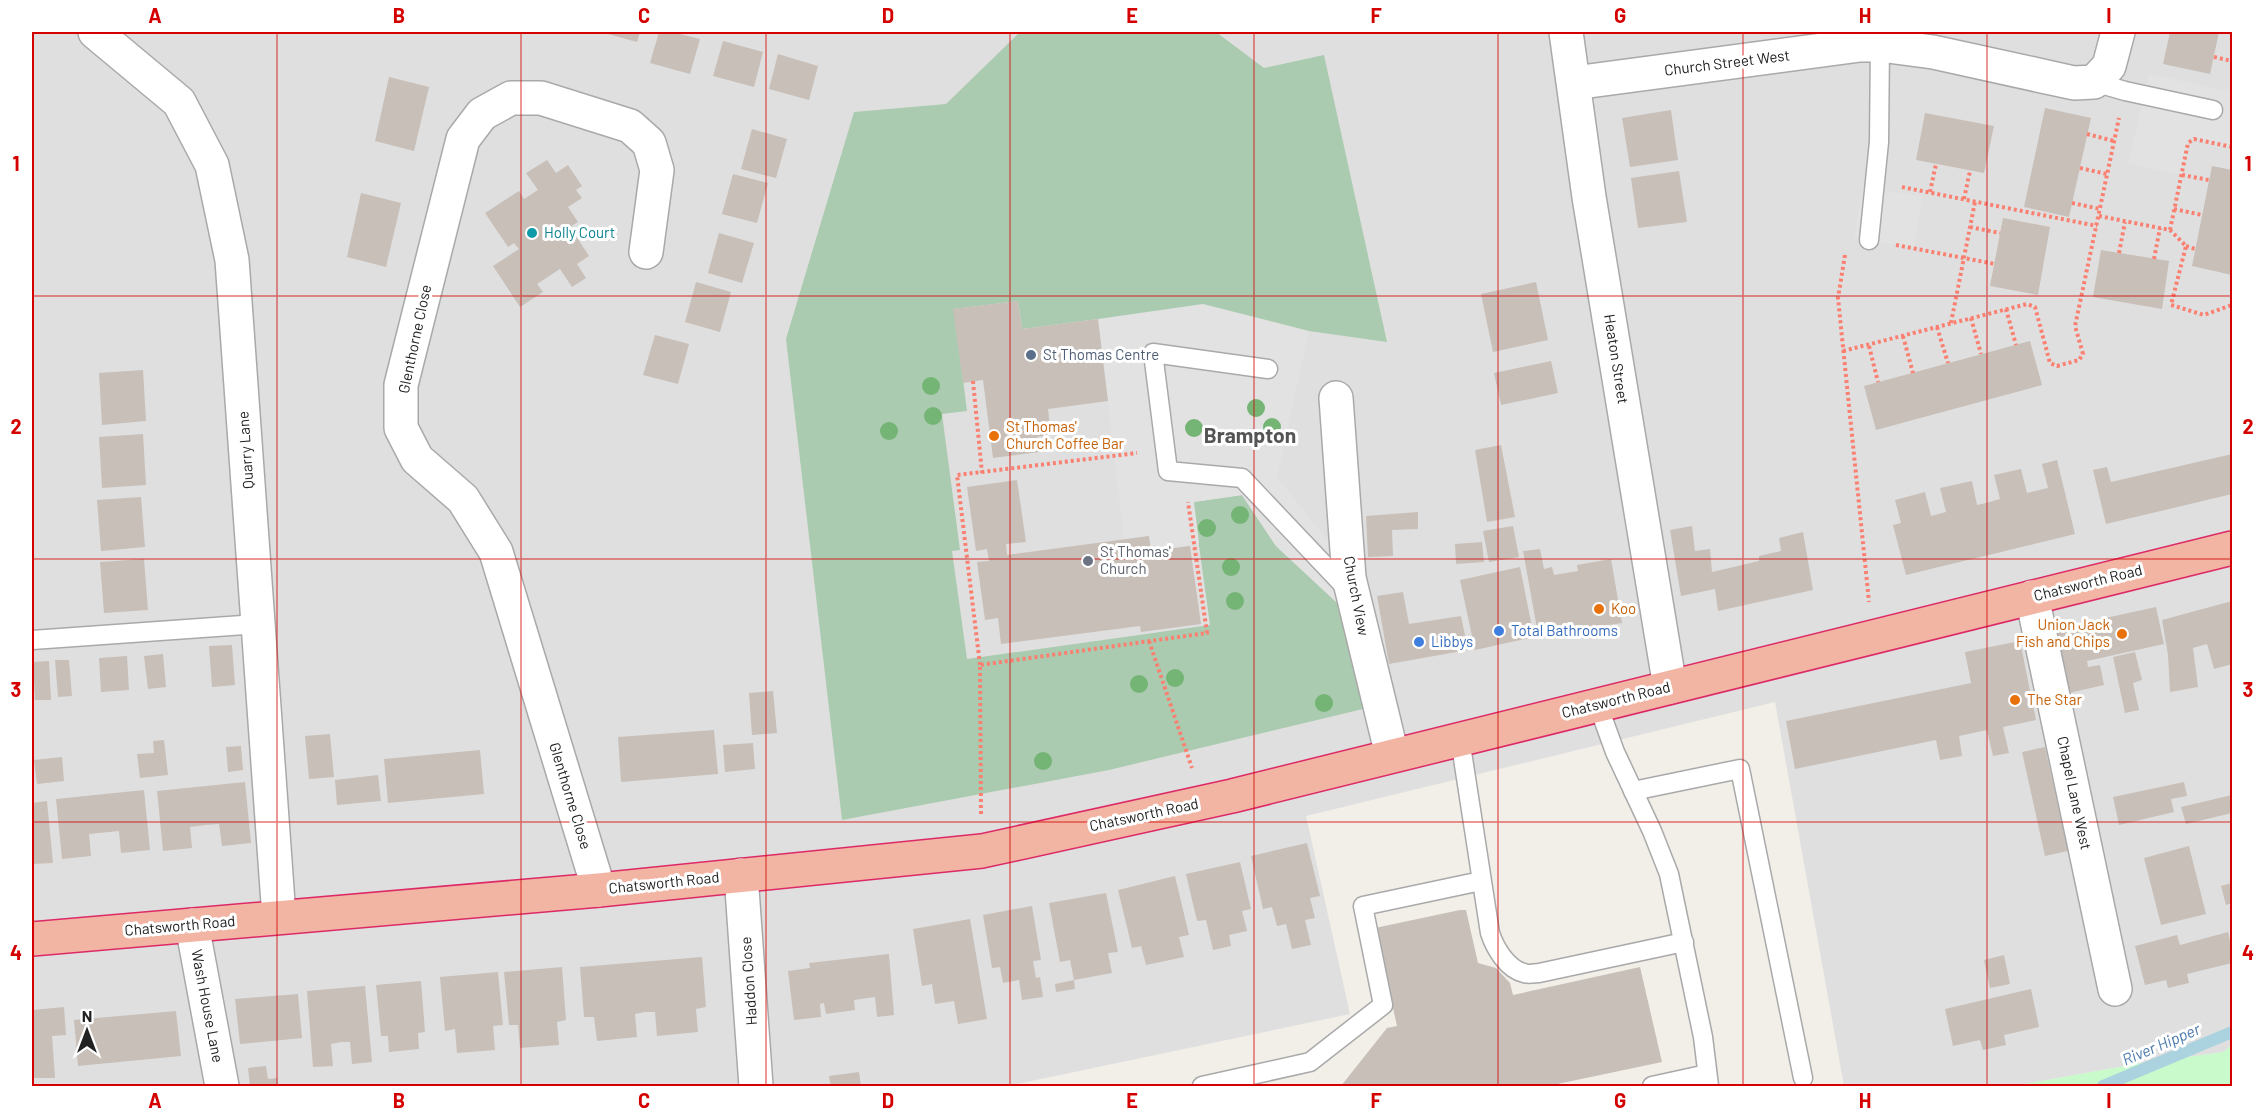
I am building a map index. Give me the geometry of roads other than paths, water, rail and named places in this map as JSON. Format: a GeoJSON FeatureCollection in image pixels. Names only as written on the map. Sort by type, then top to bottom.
{"type":"FeatureCollection","features":[{"type":"Feature","properties":{"kind":"highway","name":"Chatsworth Road"},"geometry":{"type":"LineString","coordinates":[[32,939],[599,890],[982,851],[1204,802],[2232,548]]}},
{"type":"Feature","properties":{"kind":"street","name":"Quarry Lane"},"geometry":{"type":"LineString","coordinates":[[95,32],[179,102],[212,165],[232,260],[279,917]]}},
{"type":"Feature","properties":{"kind":"street","name":"Heaton Street"},"geometry":{"type":"LineString","coordinates":[[1566,32],[1593,220],[1670,687]]}},
{"type":"Feature","properties":{"kind":"street"},"geometry":{"type":"LineString","coordinates":[[2094,82],[2109,66],[2118,32]]}},
{"type":"Feature","properties":{"kind":"street","name":"Church Street West"},"geometry":{"type":"LineString","coordinates":[[1574,83],[1860,45],[1934,42],[2074,83],[2094,82]]}},
{"type":"Feature","properties":{"kind":"street","name":"Glenthorne Close"},"geometry":{"type":"LineString","coordinates":[[599,890],[496,552],[463,498],[417,459],[401,428],[401,385],[463,139],[482,114],[511,98],[542,98],[630,126],[649,143],[657,170],[646,252]]}},
{"type":"Feature","properties":{"kind":"street","name":"Church View"},"geometry":{"type":"LineString","coordinates":[[1336,398],[1349,578],[1392,755]]}},
{"type":"Feature","properties":{"kind":"street","name":"Chapel Lane West"},"geometry":{"type":"LineString","coordinates":[[2032,597],[2115,988]]}},
{"type":"Feature","properties":{"kind":"street","name":"Haddon Close"},"geometry":{"type":"LineString","coordinates":[[741,875],[756,1086]]}},
{"type":"Feature","properties":{"kind":"street","name":"Wash House Lane"},"geometry":{"type":"LineString","coordinates":[[192,925],[222,1086]]}},
{"type":"Feature","properties":{"kind":"lane"},"geometry":{"type":"LineString","coordinates":[[1869,240],[1879,142],[1880,45]]}},
{"type":"Feature","properties":{"kind":"lane","name":"Church Street West"},"geometry":{"type":"LineString","coordinates":[[2094,82],[2213,110]]}},
{"type":"Feature","properties":{"kind":"lane"},"geometry":{"type":"LineString","coordinates":[[1268,369],[1153,353],[1168,471],[1242,478],[1354,596]]}},
{"type":"Feature","properties":{"kind":"lane"},"geometry":{"type":"LineString","coordinates":[[32,640],[258,624]]}},
{"type":"Feature","properties":{"kind":"lane"},"geometry":{"type":"LineString","coordinates":[[1598,705],[1615,752],[1669,874],[1703,1037],[1708,1080],[1652,1086]]}},
{"type":"Feature","properties":{"kind":"lane"},"geometry":{"type":"LineString","coordinates":[[1460,738],[1490,933],[1495,946],[1512,966],[1524,974],[1539,974],[1684,942]]}},
{"type":"Feature","properties":{"kind":"lane"},"geometry":{"type":"LineString","coordinates":[[1633,790],[1740,769],[1803,1077]]}},
{"type":"Feature","properties":{"kind":"lane"},"geometry":{"type":"LineString","coordinates":[[1202,1086],[1310,1062],[1383,1005],[1363,906],[1481,881]]}},
{"type":"Feature","properties":{"kind":"waterway","name":"River Hipper"},"geometry":{"type":"LineString","coordinates":[[2103,1086],[2232,1032]]}},
{"type":"Feature","properties":{"kind":"place","name":"Holly Court"},"geometry":{"type":"Point","coordinates":[532,233]}},
{"type":"Feature","properties":{"kind":"place","name":"St Thomas Centre"},"geometry":{"type":"Point","coordinates":[1031,355]}},
{"type":"Feature","properties":{"kind":"place","name":"St Thomas' Church Coffee Bar"},"geometry":{"type":"Point","coordinates":[994,436]}},
{"type":"Feature","properties":{"kind":"place","name":"St Thomas' Church"},"geometry":{"type":"Point","coordinates":[1088,561]}},
{"type":"Feature","properties":{"kind":"place","name":"Koo"},"geometry":{"type":"Point","coordinates":[1599,609]}},
{"type":"Feature","properties":{"kind":"place","name":"Total Bathrooms"},"geometry":{"type":"Point","coordinates":[1499,631]}},
{"type":"Feature","properties":{"kind":"place","name":"Union Jack Fish and Chips"},"geometry":{"type":"Point","coordinates":[2122,634]}},
{"type":"Feature","properties":{"kind":"place","name":"Libbys"},"geometry":{"type":"Point","coordinates":[1419,642]}},
{"type":"Feature","properties":{"kind":"place","name":"The Star"},"geometry":{"type":"Point","coordinates":[2015,700]}},
{"type":"Feature","properties":{"kind":"district","name":"Brampton"},"geometry":{"type":"Point","coordinates":[1250,436]}}]}
